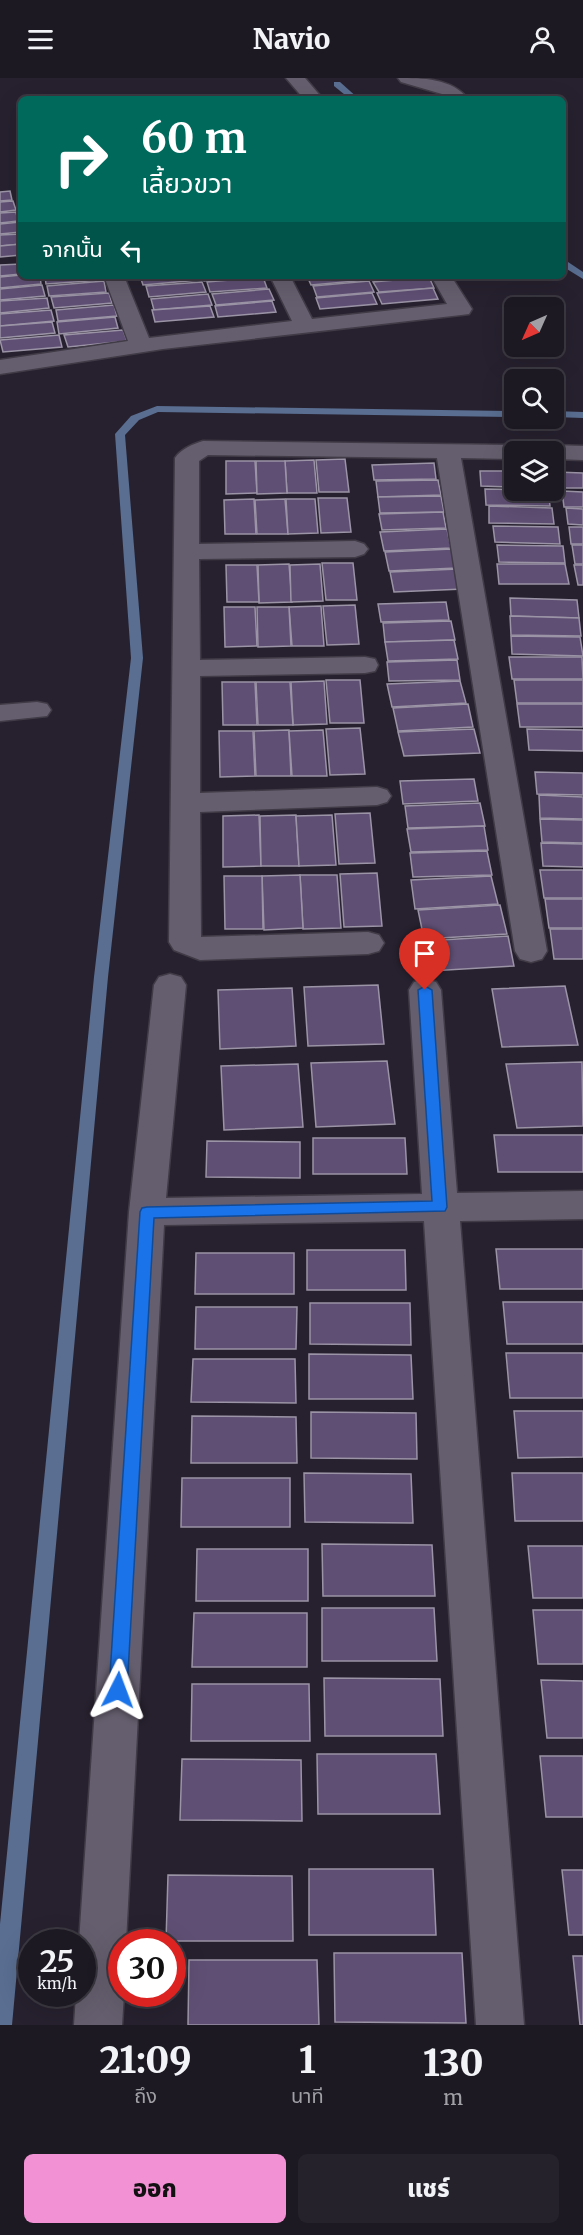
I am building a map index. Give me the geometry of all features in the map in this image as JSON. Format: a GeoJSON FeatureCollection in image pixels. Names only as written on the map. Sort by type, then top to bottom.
{"type":"FeatureCollection","features":[{"type":"Feature","properties":{"kind":"street"},"geometry":{"type":"LineString","coordinates":[[301,78],[312,96]]}},
{"type":"Feature","properties":{"kind":"street"},"geometry":{"type":"LineString","coordinates":[[407,78],[448,90],[455,96]]}},
{"type":"Feature","properties":{"kind":"street"},"geometry":{"type":"LineString","coordinates":[[115,279],[141,345]]}},
{"type":"Feature","properties":{"kind":"street"},"geometry":{"type":"LineString","coordinates":[[282,279],[305,326]]}},
{"type":"Feature","properties":{"kind":"street"},"geometry":{"type":"LineString","coordinates":[[0,367],[141,345],[461,309],[443,279]]}},
{"type":"Feature","properties":{"kind":"street"},"geometry":{"type":"LineString","coordinates":[[368,943],[200,949],[185,942],[187,458],[203,448],[504,452]]}},
{"type":"Feature","properties":{"kind":"street"},"geometry":{"type":"LineString","coordinates":[[448,450],[531,951]]}},
{"type":"Feature","properties":{"kind":"street"},"geometry":{"type":"LineString","coordinates":[[564,452],[583,453]]}},
{"type":"Feature","properties":{"kind":"street"},"geometry":{"type":"LineString","coordinates":[[187,552],[355,549]]}},
{"type":"Feature","properties":{"kind":"street"},"geometry":{"type":"LineString","coordinates":[[185,668],[365,665]]}},
{"type":"Feature","properties":{"kind":"street"},"geometry":{"type":"LineString","coordinates":[[0,713],[37,710]]}},
{"type":"Feature","properties":{"kind":"street"},"geometry":{"type":"LineString","coordinates":[[185,803],[377,796]]}},
{"type":"Feature","properties":{"kind":"street"},"geometry":{"type":"LineString","coordinates":[[98,2025],[147,1212],[170,985]]}},
{"type":"Feature","properties":{"kind":"street"},"geometry":{"type":"LineString","coordinates":[[425,990],[500,2025]]}},
{"type":"Feature","properties":{"kind":"street"},"geometry":{"type":"LineString","coordinates":[[147,1212],[583,1205]]}},
{"type":"Feature","properties":{"kind":"building"},"geometry":{"type":"Polygon","coordinates":[[[10,191],[12,200],[0,201],[0,192],[10,191]]]}},
{"type":"Feature","properties":{"kind":"building"},"geometry":{"type":"Polygon","coordinates":[[[13,201],[16,210],[0,212],[0,202],[13,201]]]}},
{"type":"Feature","properties":{"kind":"building"},"geometry":{"type":"Polygon","coordinates":[[[16,212],[18,221],[0,223],[0,213],[16,212]]]}},
{"type":"Feature","properties":{"kind":"building"},"geometry":{"type":"Polygon","coordinates":[[[18,222],[18,232],[0,234],[0,224],[18,222]]]}},
{"type":"Feature","properties":{"kind":"building"},"geometry":{"type":"Polygon","coordinates":[[[18,234],[18,244],[0,246],[0,235],[18,234]]]}},
{"type":"Feature","properties":{"kind":"building"},"geometry":{"type":"Polygon","coordinates":[[[18,244],[18,255],[0,257],[0,246],[18,244]]]}},
{"type":"Feature","properties":{"kind":"building"},"geometry":{"type":"Polygon","coordinates":[[[18,264],[18,274],[0,276],[0,265],[18,264]]]}},
{"type":"Feature","properties":{"kind":"building"},"geometry":{"type":"Polygon","coordinates":[[[18,275],[18,279],[40,279],[41,284],[0,288],[0,277],[18,275]]]}},
{"type":"Feature","properties":{"kind":"building"},"geometry":{"type":"Polygon","coordinates":[[[45,279],[103,280],[46,284],[45,279]]]}},
{"type":"Feature","properties":{"kind":"building"},"geometry":{"type":"Polygon","coordinates":[[[141,279],[199,280],[143,285],[141,279]]]}},
{"type":"Feature","properties":{"kind":"building"},"geometry":{"type":"Polygon","coordinates":[[[264,279],[267,288],[210,292],[207,282],[264,279]]]}},
{"type":"Feature","properties":{"kind":"building"},"geometry":{"type":"Polygon","coordinates":[[[308,279],[367,280],[311,285],[308,279]]]}},
{"type":"Feature","properties":{"kind":"building"},"geometry":{"type":"Polygon","coordinates":[[[430,279],[434,288],[379,292],[373,282],[430,279]]]}},
{"type":"Feature","properties":{"kind":"building"},"geometry":{"type":"Polygon","coordinates":[[[104,281],[106,292],[49,296],[47,286],[104,281]]]}},
{"type":"Feature","properties":{"kind":"building"},"geometry":{"type":"Polygon","coordinates":[[[369,281],[374,292],[317,297],[313,286],[369,281]]]}},
{"type":"Feature","properties":{"kind":"building"},"geometry":{"type":"Polygon","coordinates":[[[202,282],[206,292],[149,297],[146,286],[202,282]]]}},
{"type":"Feature","properties":{"kind":"building"},"geometry":{"type":"Polygon","coordinates":[[[42,285],[45,296],[0,300],[0,289],[42,285]]]}},
{"type":"Feature","properties":{"kind":"building"},"geometry":{"type":"Polygon","coordinates":[[[433,288],[438,299],[382,304],[377,293],[433,288]]]}},
{"type":"Feature","properties":{"kind":"building"},"geometry":{"type":"Polygon","coordinates":[[[269,289],[274,300],[216,305],[212,294],[269,289]]]}},
{"type":"Feature","properties":{"kind":"building"},"geometry":{"type":"Polygon","coordinates":[[[109,293],[112,303],[54,308],[51,297],[109,293]]]}},
{"type":"Feature","properties":{"kind":"building"},"geometry":{"type":"Polygon","coordinates":[[[372,293],[377,304],[320,309],[316,298],[372,293]]]}},
{"type":"Feature","properties":{"kind":"building"},"geometry":{"type":"Polygon","coordinates":[[[208,294],[212,305],[154,310],[151,299],[208,294]]]}},
{"type":"Feature","properties":{"kind":"building"},"geometry":{"type":"Polygon","coordinates":[[[47,298],[49,308],[0,313],[0,301],[47,298]]]}},
{"type":"Feature","properties":{"kind":"building"},"geometry":{"type":"Polygon","coordinates":[[[272,301],[276,312],[218,317],[215,306],[272,301]]]}},
{"type":"Feature","properties":{"kind":"building"},"geometry":{"type":"Polygon","coordinates":[[[114,305],[117,316],[58,321],[56,310],[114,305]]]}},
{"type":"Feature","properties":{"kind":"building"},"geometry":{"type":"Polygon","coordinates":[[[210,306],[214,317],[155,322],[152,310],[210,306]]]}},
{"type":"Feature","properties":{"kind":"building"},"geometry":{"type":"Polygon","coordinates":[[[51,310],[54,321],[0,326],[0,314],[51,310]]]}},
{"type":"Feature","properties":{"kind":"building"},"geometry":{"type":"Polygon","coordinates":[[[115,317],[118,328],[59,334],[57,322],[115,317]]]}},
{"type":"Feature","properties":{"kind":"building"},"geometry":{"type":"Polygon","coordinates":[[[52,322],[55,333],[0,338],[0,326],[52,322]]]}},
{"type":"Feature","properties":{"kind":"building"},"geometry":{"type":"Polygon","coordinates":[[[123,330],[127,341],[68,347],[64,335],[123,330]]]}},
{"type":"Feature","properties":{"kind":"building"},"geometry":{"type":"Polygon","coordinates":[[[59,335],[62,347],[3,352],[0,340],[59,335]]]}},
{"type":"Feature","properties":{"kind":"building"},"geometry":{"type":"Polygon","coordinates":[[[345,459],[349,492],[319,492],[316,460],[345,459]]]}},
{"type":"Feature","properties":{"kind":"building"},"geometry":{"type":"Polygon","coordinates":[[[314,460],[317,493],[287,493],[285,461],[314,460]]]}},
{"type":"Feature","properties":{"kind":"building"},"geometry":{"type":"Polygon","coordinates":[[[226,461],[255,461],[257,493],[226,494],[226,461]]]}},
{"type":"Feature","properties":{"kind":"building"},"geometry":{"type":"Polygon","coordinates":[[[256,461],[285,461],[287,493],[257,494],[256,461]]]}},
{"type":"Feature","properties":{"kind":"building"},"geometry":{"type":"Polygon","coordinates":[[[434,463],[436,479],[374,480],[372,465],[434,463]]]}},
{"type":"Feature","properties":{"kind":"building"},"geometry":{"type":"Polygon","coordinates":[[[480,471],[504,471],[504,487],[481,486],[480,471]]]}},
{"type":"Feature","properties":{"kind":"building"},"geometry":{"type":"Polygon","coordinates":[[[564,472],[583,473],[583,488],[564,488],[564,472]]]}},
{"type":"Feature","properties":{"kind":"building"},"geometry":{"type":"Polygon","coordinates":[[[438,480],[441,495],[378,497],[376,481],[438,480]]]}},
{"type":"Feature","properties":{"kind":"building"},"geometry":{"type":"Polygon","coordinates":[[[485,489],[504,489],[504,501],[549,501],[550,506],[486,505],[485,489]]]}},
{"type":"Feature","properties":{"kind":"building"},"geometry":{"type":"Polygon","coordinates":[[[564,491],[583,492],[583,507],[564,507],[564,491]]]}},
{"type":"Feature","properties":{"kind":"building"},"geometry":{"type":"Polygon","coordinates":[[[441,496],[444,512],[380,513],[378,497],[441,496]]]}},
{"type":"Feature","properties":{"kind":"building"},"geometry":{"type":"Polygon","coordinates":[[[318,498],[347,498],[351,532],[321,533],[318,498]]]}},
{"type":"Feature","properties":{"kind":"building"},"geometry":{"type":"Polygon","coordinates":[[[254,499],[256,534],[225,534],[224,500],[254,499]]]}},
{"type":"Feature","properties":{"kind":"building"},"geometry":{"type":"Polygon","coordinates":[[[285,499],[288,534],[257,534],[255,500],[285,499]]]}},
{"type":"Feature","properties":{"kind":"building"},"geometry":{"type":"Polygon","coordinates":[[[286,499],[315,499],[318,533],[288,534],[286,499]]]}},
{"type":"Feature","properties":{"kind":"building"},"geometry":{"type":"Polygon","coordinates":[[[489,506],[552,508],[554,524],[489,523],[489,506]]]}},
{"type":"Feature","properties":{"kind":"building"},"geometry":{"type":"Polygon","coordinates":[[[566,508],[583,509],[583,525],[568,524],[566,508]]]}},
{"type":"Feature","properties":{"kind":"building"},"geometry":{"type":"Polygon","coordinates":[[[443,512],[446,528],[382,530],[379,514],[443,512]]]}},
{"type":"Feature","properties":{"kind":"building"},"geometry":{"type":"Polygon","coordinates":[[[493,526],[558,527],[560,544],[495,542],[493,526]]]}},
{"type":"Feature","properties":{"kind":"building"},"geometry":{"type":"Polygon","coordinates":[[[569,527],[583,527],[583,544],[571,544],[569,527]]]}},
{"type":"Feature","properties":{"kind":"building"},"geometry":{"type":"Polygon","coordinates":[[[447,529],[451,548],[384,551],[380,532],[447,529]]]}},
{"type":"Feature","properties":{"kind":"building"},"geometry":{"type":"Polygon","coordinates":[[[497,545],[563,546],[565,563],[499,562],[497,545]]]}},
{"type":"Feature","properties":{"kind":"building"},"geometry":{"type":"Polygon","coordinates":[[[572,545],[583,545],[583,564],[575,564],[572,545]]]}},
{"type":"Feature","properties":{"kind":"building"},"geometry":{"type":"Polygon","coordinates":[[[452,549],[457,568],[389,571],[385,552],[452,549]]]}},
{"type":"Feature","properties":{"kind":"building"},"geometry":{"type":"Polygon","coordinates":[[[322,563],[353,563],[357,600],[326,600],[322,563]]]}},
{"type":"Feature","properties":{"kind":"building"},"geometry":{"type":"Polygon","coordinates":[[[289,564],[292,602],[259,603],[258,565],[289,564]]]}},
{"type":"Feature","properties":{"kind":"building"},"geometry":{"type":"Polygon","coordinates":[[[320,564],[323,601],[291,602],[290,565],[320,564]]]}},
{"type":"Feature","properties":{"kind":"building"},"geometry":{"type":"Polygon","coordinates":[[[497,564],[565,564],[569,584],[499,584],[497,564]]]}},
{"type":"Feature","properties":{"kind":"building"},"geometry":{"type":"Polygon","coordinates":[[[226,565],[257,565],[259,602],[227,602],[226,565]]]}},
{"type":"Feature","properties":{"kind":"building"},"geometry":{"type":"Polygon","coordinates":[[[574,565],[583,565],[583,585],[578,585],[574,565]]]}},
{"type":"Feature","properties":{"kind":"building"},"geometry":{"type":"Polygon","coordinates":[[[458,569],[463,589],[394,592],[390,572],[458,569]]]}},
{"type":"Feature","properties":{"kind":"building"},"geometry":{"type":"Polygon","coordinates":[[[510,598],[577,600],[579,618],[511,616],[510,598]]]}},
{"type":"Feature","properties":{"kind":"building"},"geometry":{"type":"Polygon","coordinates":[[[446,602],[449,620],[381,622],[378,604],[446,602]]]}},
{"type":"Feature","properties":{"kind":"building"},"geometry":{"type":"Polygon","coordinates":[[[355,605],[359,644],[327,645],[323,606],[355,605]]]}},
{"type":"Feature","properties":{"kind":"building"},"geometry":{"type":"Polygon","coordinates":[[[321,606],[324,646],[292,646],[289,607],[321,606]]]}},
{"type":"Feature","properties":{"kind":"building"},"geometry":{"type":"Polygon","coordinates":[[[224,607],[255,607],[257,646],[225,647],[224,607]]]}},
{"type":"Feature","properties":{"kind":"building"},"geometry":{"type":"Polygon","coordinates":[[[257,607],[289,607],[291,646],[258,647],[257,607]]]}},
{"type":"Feature","properties":{"kind":"building"},"geometry":{"type":"Polygon","coordinates":[[[510,616],[579,618],[581,636],[511,635],[510,616]]]}},
{"type":"Feature","properties":{"kind":"building"},"geometry":{"type":"Polygon","coordinates":[[[451,621],[455,640],[385,642],[383,623],[451,621]]]}},
{"type":"Feature","properties":{"kind":"building"},"geometry":{"type":"Polygon","coordinates":[[[511,636],[580,637],[583,656],[512,654],[511,636]]]}},
{"type":"Feature","properties":{"kind":"building"},"geometry":{"type":"Polygon","coordinates":[[[454,640],[458,659],[388,661],[385,642],[454,640]]]}},
{"type":"Feature","properties":{"kind":"building"},"geometry":{"type":"Polygon","coordinates":[[[509,657],[582,657],[583,679],[512,679],[509,657]]]}},
{"type":"Feature","properties":{"kind":"building"},"geometry":{"type":"Polygon","coordinates":[[[457,660],[460,680],[389,681],[387,662],[457,660]]]}},
{"type":"Feature","properties":{"kind":"building"},"geometry":{"type":"Polygon","coordinates":[[[326,680],[360,680],[364,723],[330,723],[326,680]]]}},
{"type":"Feature","properties":{"kind":"building"},"geometry":{"type":"Polygon","coordinates":[[[514,680],[583,680],[583,703],[517,703],[514,680]]]}},
{"type":"Feature","properties":{"kind":"building"},"geometry":{"type":"Polygon","coordinates":[[[324,681],[327,724],[293,725],[291,682],[324,681]]]}},
{"type":"Feature","properties":{"kind":"building"},"geometry":{"type":"Polygon","coordinates":[[[460,681],[466,703],[392,707],[387,684],[460,681]]]}},
{"type":"Feature","properties":{"kind":"building"},"geometry":{"type":"Polygon","coordinates":[[[222,682],[255,682],[257,725],[223,725],[222,682]]]}},
{"type":"Feature","properties":{"kind":"building"},"geometry":{"type":"Polygon","coordinates":[[[256,682],[290,682],[293,725],[258,725],[256,682]]]}},
{"type":"Feature","properties":{"kind":"building"},"geometry":{"type":"Polygon","coordinates":[[[468,704],[473,727],[398,731],[393,708],[468,704]]]}},
{"type":"Feature","properties":{"kind":"building"},"geometry":{"type":"Polygon","coordinates":[[[517,704],[583,704],[583,727],[520,727],[517,704]]]}},
{"type":"Feature","properties":{"kind":"building"},"geometry":{"type":"Polygon","coordinates":[[[360,728],[365,774],[330,775],[326,729],[360,728]]]}},
{"type":"Feature","properties":{"kind":"building"},"geometry":{"type":"Polygon","coordinates":[[[474,729],[480,753],[404,756],[398,732],[474,729]]]}},
{"type":"Feature","properties":{"kind":"building"},"geometry":{"type":"Polygon","coordinates":[[[527,729],[583,730],[583,751],[529,750],[527,729]]]}},
{"type":"Feature","properties":{"kind":"building"},"geometry":{"type":"Polygon","coordinates":[[[289,730],[291,776],[256,776],[254,731],[289,730]]]}},
{"type":"Feature","properties":{"kind":"building"},"geometry":{"type":"Polygon","coordinates":[[[323,730],[327,776],[292,776],[289,731],[323,730]]]}},
{"type":"Feature","properties":{"kind":"building"},"geometry":{"type":"Polygon","coordinates":[[[219,731],[253,731],[255,776],[220,777],[219,731]]]}},
{"type":"Feature","properties":{"kind":"building"},"geometry":{"type":"Polygon","coordinates":[[[535,772],[583,773],[583,795],[537,794],[535,772]]]}},
{"type":"Feature","properties":{"kind":"building"},"geometry":{"type":"Polygon","coordinates":[[[474,779],[478,801],[403,804],[400,781],[474,779]]]}},
{"type":"Feature","properties":{"kind":"building"},"geometry":{"type":"Polygon","coordinates":[[[539,795],[583,797],[583,819],[540,818],[539,795]]]}},
{"type":"Feature","properties":{"kind":"building"},"geometry":{"type":"Polygon","coordinates":[[[480,803],[485,826],[408,828],[405,806],[480,803]]]}},
{"type":"Feature","properties":{"kind":"building"},"geometry":{"type":"Polygon","coordinates":[[[370,813],[375,863],[339,864],[335,814],[370,813]]]}},
{"type":"Feature","properties":{"kind":"building"},"geometry":{"type":"Polygon","coordinates":[[[259,815],[261,866],[223,867],[223,816],[259,815]]]}},
{"type":"Feature","properties":{"kind":"building"},"geometry":{"type":"Polygon","coordinates":[[[296,815],[299,866],[261,866],[260,816],[296,815]]]}},
{"type":"Feature","properties":{"kind":"building"},"geometry":{"type":"Polygon","coordinates":[[[332,815],[336,865],[299,866],[296,816],[332,815]]]}},
{"type":"Feature","properties":{"kind":"building"},"geometry":{"type":"Polygon","coordinates":[[[540,819],[583,820],[583,843],[542,842],[540,819]]]}},
{"type":"Feature","properties":{"kind":"building"},"geometry":{"type":"Polygon","coordinates":[[[484,826],[488,850],[411,852],[407,829],[484,826]]]}},
{"type":"Feature","properties":{"kind":"building"},"geometry":{"type":"Polygon","coordinates":[[[541,843],[583,844],[583,867],[543,866],[541,843]]]}},
{"type":"Feature","properties":{"kind":"building"},"geometry":{"type":"Polygon","coordinates":[[[487,851],[492,875],[413,877],[410,853],[487,851]]]}},
{"type":"Feature","properties":{"kind":"building"},"geometry":{"type":"Polygon","coordinates":[[[540,870],[583,870],[583,898],[544,898],[540,870]]]}},
{"type":"Feature","properties":{"kind":"building"},"geometry":{"type":"Polygon","coordinates":[[[377,873],[382,926],[344,927],[340,874],[377,873]]]}},
{"type":"Feature","properties":{"kind":"building"},"geometry":{"type":"Polygon","coordinates":[[[300,875],[337,875],[341,928],[303,929],[300,875]]]}},
{"type":"Feature","properties":{"kind":"building"},"geometry":{"type":"Polygon","coordinates":[[[300,875],[303,928],[264,930],[262,876],[300,875]]]}},
{"type":"Feature","properties":{"kind":"building"},"geometry":{"type":"Polygon","coordinates":[[[224,876],[262,876],[263,929],[225,929],[224,876]]]}},
{"type":"Feature","properties":{"kind":"building"},"geometry":{"type":"Polygon","coordinates":[[[491,876],[498,904],[415,909],[411,880],[491,876]]]}},
{"type":"Feature","properties":{"kind":"building"},"geometry":{"type":"Polygon","coordinates":[[[545,899],[583,899],[583,928],[549,928],[545,899]]]}},
{"type":"Feature","properties":{"kind":"building"},"geometry":{"type":"Polygon","coordinates":[[[500,905],[507,934],[424,939],[418,910],[500,905]]]}},
{"type":"Feature","properties":{"kind":"building"},"geometry":{"type":"Polygon","coordinates":[[[550,929],[583,929],[583,959],[554,959],[550,929]]]}},
{"type":"Feature","properties":{"kind":"building"},"geometry":{"type":"Polygon","coordinates":[[[508,936],[514,966],[430,971],[424,941],[508,936]]]}},
{"type":"Feature","properties":{"kind":"building"},"geometry":{"type":"Polygon","coordinates":[[[378,985],[384,1044],[308,1046],[304,987],[378,985]]]}},
{"type":"Feature","properties":{"kind":"building"},"geometry":{"type":"Polygon","coordinates":[[[565,986],[578,1045],[502,1047],[492,989],[565,986]]]}},
{"type":"Feature","properties":{"kind":"building"},"geometry":{"type":"Polygon","coordinates":[[[292,988],[296,1046],[220,1049],[218,990],[292,988]]]}},
{"type":"Feature","properties":{"kind":"building"},"geometry":{"type":"Polygon","coordinates":[[[387,1061],[395,1124],[316,1127],[311,1063],[387,1061]]]}},
{"type":"Feature","properties":{"kind":"building"},"geometry":{"type":"Polygon","coordinates":[[[582,1062],[583,1126],[517,1128],[506,1064],[582,1062]]]}},
{"type":"Feature","properties":{"kind":"building"},"geometry":{"type":"Polygon","coordinates":[[[298,1064],[303,1127],[224,1130],[221,1066],[298,1064]]]}},
{"type":"Feature","properties":{"kind":"building"},"geometry":{"type":"Polygon","coordinates":[[[494,1135],[583,1135],[583,1172],[498,1172],[494,1135]]]}},
{"type":"Feature","properties":{"kind":"building"},"geometry":{"type":"Polygon","coordinates":[[[313,1138],[405,1138],[407,1174],[313,1174],[313,1138]]]}},
{"type":"Feature","properties":{"kind":"building"},"geometry":{"type":"Polygon","coordinates":[[[207,1141],[300,1142],[300,1178],[206,1177],[207,1141]]]}},
{"type":"Feature","properties":{"kind":"building"},"geometry":{"type":"Polygon","coordinates":[[[496,1249],[583,1249],[583,1289],[500,1289],[496,1249]]]}},
{"type":"Feature","properties":{"kind":"building"},"geometry":{"type":"Polygon","coordinates":[[[307,1250],[405,1250],[406,1290],[307,1290],[307,1250]]]}},
{"type":"Feature","properties":{"kind":"building"},"geometry":{"type":"Polygon","coordinates":[[[196,1253],[294,1253],[294,1294],[195,1294],[196,1253]]]}},
{"type":"Feature","properties":{"kind":"building"},"geometry":{"type":"Polygon","coordinates":[[[503,1302],[583,1302],[583,1344],[507,1344],[503,1302]]]}},
{"type":"Feature","properties":{"kind":"building"},"geometry":{"type":"Polygon","coordinates":[[[310,1303],[410,1303],[411,1345],[310,1344],[310,1303]]]}},
{"type":"Feature","properties":{"kind":"building"},"geometry":{"type":"Polygon","coordinates":[[[196,1307],[297,1307],[296,1349],[195,1349],[196,1307]]]}},
{"type":"Feature","properties":{"kind":"building"},"geometry":{"type":"Polygon","coordinates":[[[506,1353],[583,1353],[583,1398],[510,1398],[506,1353]]]}},
{"type":"Feature","properties":{"kind":"building"},"geometry":{"type":"Polygon","coordinates":[[[309,1354],[411,1355],[413,1399],[309,1399],[309,1354]]]}},
{"type":"Feature","properties":{"kind":"building"},"geometry":{"type":"Polygon","coordinates":[[[193,1359],[295,1359],[296,1403],[191,1402],[193,1359]]]}},
{"type":"Feature","properties":{"kind":"building"},"geometry":{"type":"Polygon","coordinates":[[[514,1411],[583,1411],[583,1457],[518,1458],[514,1411]]]}},
{"type":"Feature","properties":{"kind":"building"},"geometry":{"type":"Polygon","coordinates":[[[311,1412],[416,1413],[417,1459],[311,1458],[311,1412]]]}},
{"type":"Feature","properties":{"kind":"building"},"geometry":{"type":"Polygon","coordinates":[[[192,1416],[296,1417],[297,1463],[191,1463],[192,1416]]]}},
{"type":"Feature","properties":{"kind":"building"},"geometry":{"type":"Polygon","coordinates":[[[304,1473],[411,1474],[413,1523],[305,1522],[304,1473]]]}},
{"type":"Feature","properties":{"kind":"building"},"geometry":{"type":"Polygon","coordinates":[[[512,1473],[583,1473],[583,1521],[515,1521],[512,1473]]]}},
{"type":"Feature","properties":{"kind":"building"},"geometry":{"type":"Polygon","coordinates":[[[182,1478],[290,1478],[290,1527],[181,1527],[182,1478]]]}},
{"type":"Feature","properties":{"kind":"building"},"geometry":{"type":"Polygon","coordinates":[[[322,1544],[432,1545],[435,1596],[323,1596],[322,1544]]]}},
{"type":"Feature","properties":{"kind":"building"},"geometry":{"type":"Polygon","coordinates":[[[528,1546],[583,1546],[583,1598],[533,1598],[528,1546]]]}},
{"type":"Feature","properties":{"kind":"building"},"geometry":{"type":"Polygon","coordinates":[[[197,1549],[308,1549],[308,1601],[196,1601],[197,1549]]]}},
{"type":"Feature","properties":{"kind":"building"},"geometry":{"type":"Polygon","coordinates":[[[322,1608],[434,1608],[437,1661],[322,1661],[322,1608]]]}},
{"type":"Feature","properties":{"kind":"building"},"geometry":{"type":"Polygon","coordinates":[[[533,1610],[583,1610],[583,1664],[538,1664],[533,1610]]]}},
{"type":"Feature","properties":{"kind":"building"},"geometry":{"type":"Polygon","coordinates":[[[194,1613],[307,1613],[307,1667],[192,1667],[194,1613]]]}},
{"type":"Feature","properties":{"kind":"building"},"geometry":{"type":"Polygon","coordinates":[[[324,1678],[440,1679],[443,1736],[325,1736],[324,1678]]]}},
{"type":"Feature","properties":{"kind":"building"},"geometry":{"type":"Polygon","coordinates":[[[541,1680],[583,1681],[583,1738],[547,1738],[541,1680]]]}},
{"type":"Feature","properties":{"kind":"building"},"geometry":{"type":"Polygon","coordinates":[[[192,1684],[309,1684],[310,1741],[191,1741],[192,1684]]]}},
{"type":"Feature","properties":{"kind":"building"},"geometry":{"type":"Polygon","coordinates":[[[317,1754],[436,1754],[440,1814],[318,1814],[317,1754]]]}},
{"type":"Feature","properties":{"kind":"building"},"geometry":{"type":"Polygon","coordinates":[[[540,1756],[583,1756],[583,1817],[546,1817],[540,1756]]]}},
{"type":"Feature","properties":{"kind":"building"},"geometry":{"type":"Polygon","coordinates":[[[182,1759],[301,1760],[302,1821],[180,1820],[182,1759]]]}},
{"type":"Feature","properties":{"kind":"building"},"geometry":{"type":"Polygon","coordinates":[[[309,1869],[433,1869],[436,1935],[309,1935],[309,1869]]]}},
{"type":"Feature","properties":{"kind":"building"},"geometry":{"type":"Polygon","coordinates":[[[562,1870],[583,1870],[583,1935],[569,1935],[562,1870]]]}},
{"type":"Feature","properties":{"kind":"building"},"geometry":{"type":"Polygon","coordinates":[[[168,1875],[292,1876],[293,1941],[186,1941],[186,1929],[166,1929],[168,1875]]]}},
{"type":"Feature","properties":{"kind":"building"},"geometry":{"type":"Polygon","coordinates":[[[334,1953],[462,1953],[466,2023],[335,2022],[334,1953]]]}},
{"type":"Feature","properties":{"kind":"building"},"geometry":{"type":"Polygon","coordinates":[[[573,1956],[583,1956],[583,2025],[580,2025],[573,1956]]]}},
{"type":"Feature","properties":{"kind":"building"},"geometry":{"type":"Polygon","coordinates":[[[189,1960],[317,1960],[319,2025],[188,2025],[189,1960]]]}},
{"type":"Feature","properties":{"kind":"waterway"},"geometry":{"type":"LineString","coordinates":[[337,84],[351,96]]}},
{"type":"Feature","properties":{"kind":"waterway"},"geometry":{"type":"LineString","coordinates":[[566,264],[583,276]]}},
{"type":"Feature","properties":{"kind":"waterway"},"geometry":{"type":"LineString","coordinates":[[1,2025],[101,977],[137,658],[120,434],[135,418],[157,409],[504,414]]}},
{"type":"Feature","properties":{"kind":"waterway"},"geometry":{"type":"LineString","coordinates":[[564,414],[583,415]]}},
{"type":"Feature","properties":{"kind":"route"},"geometry":{"type":"LineString","coordinates":[[118,1690],[147,1212],[440,1207],[425,990]]}}]}
